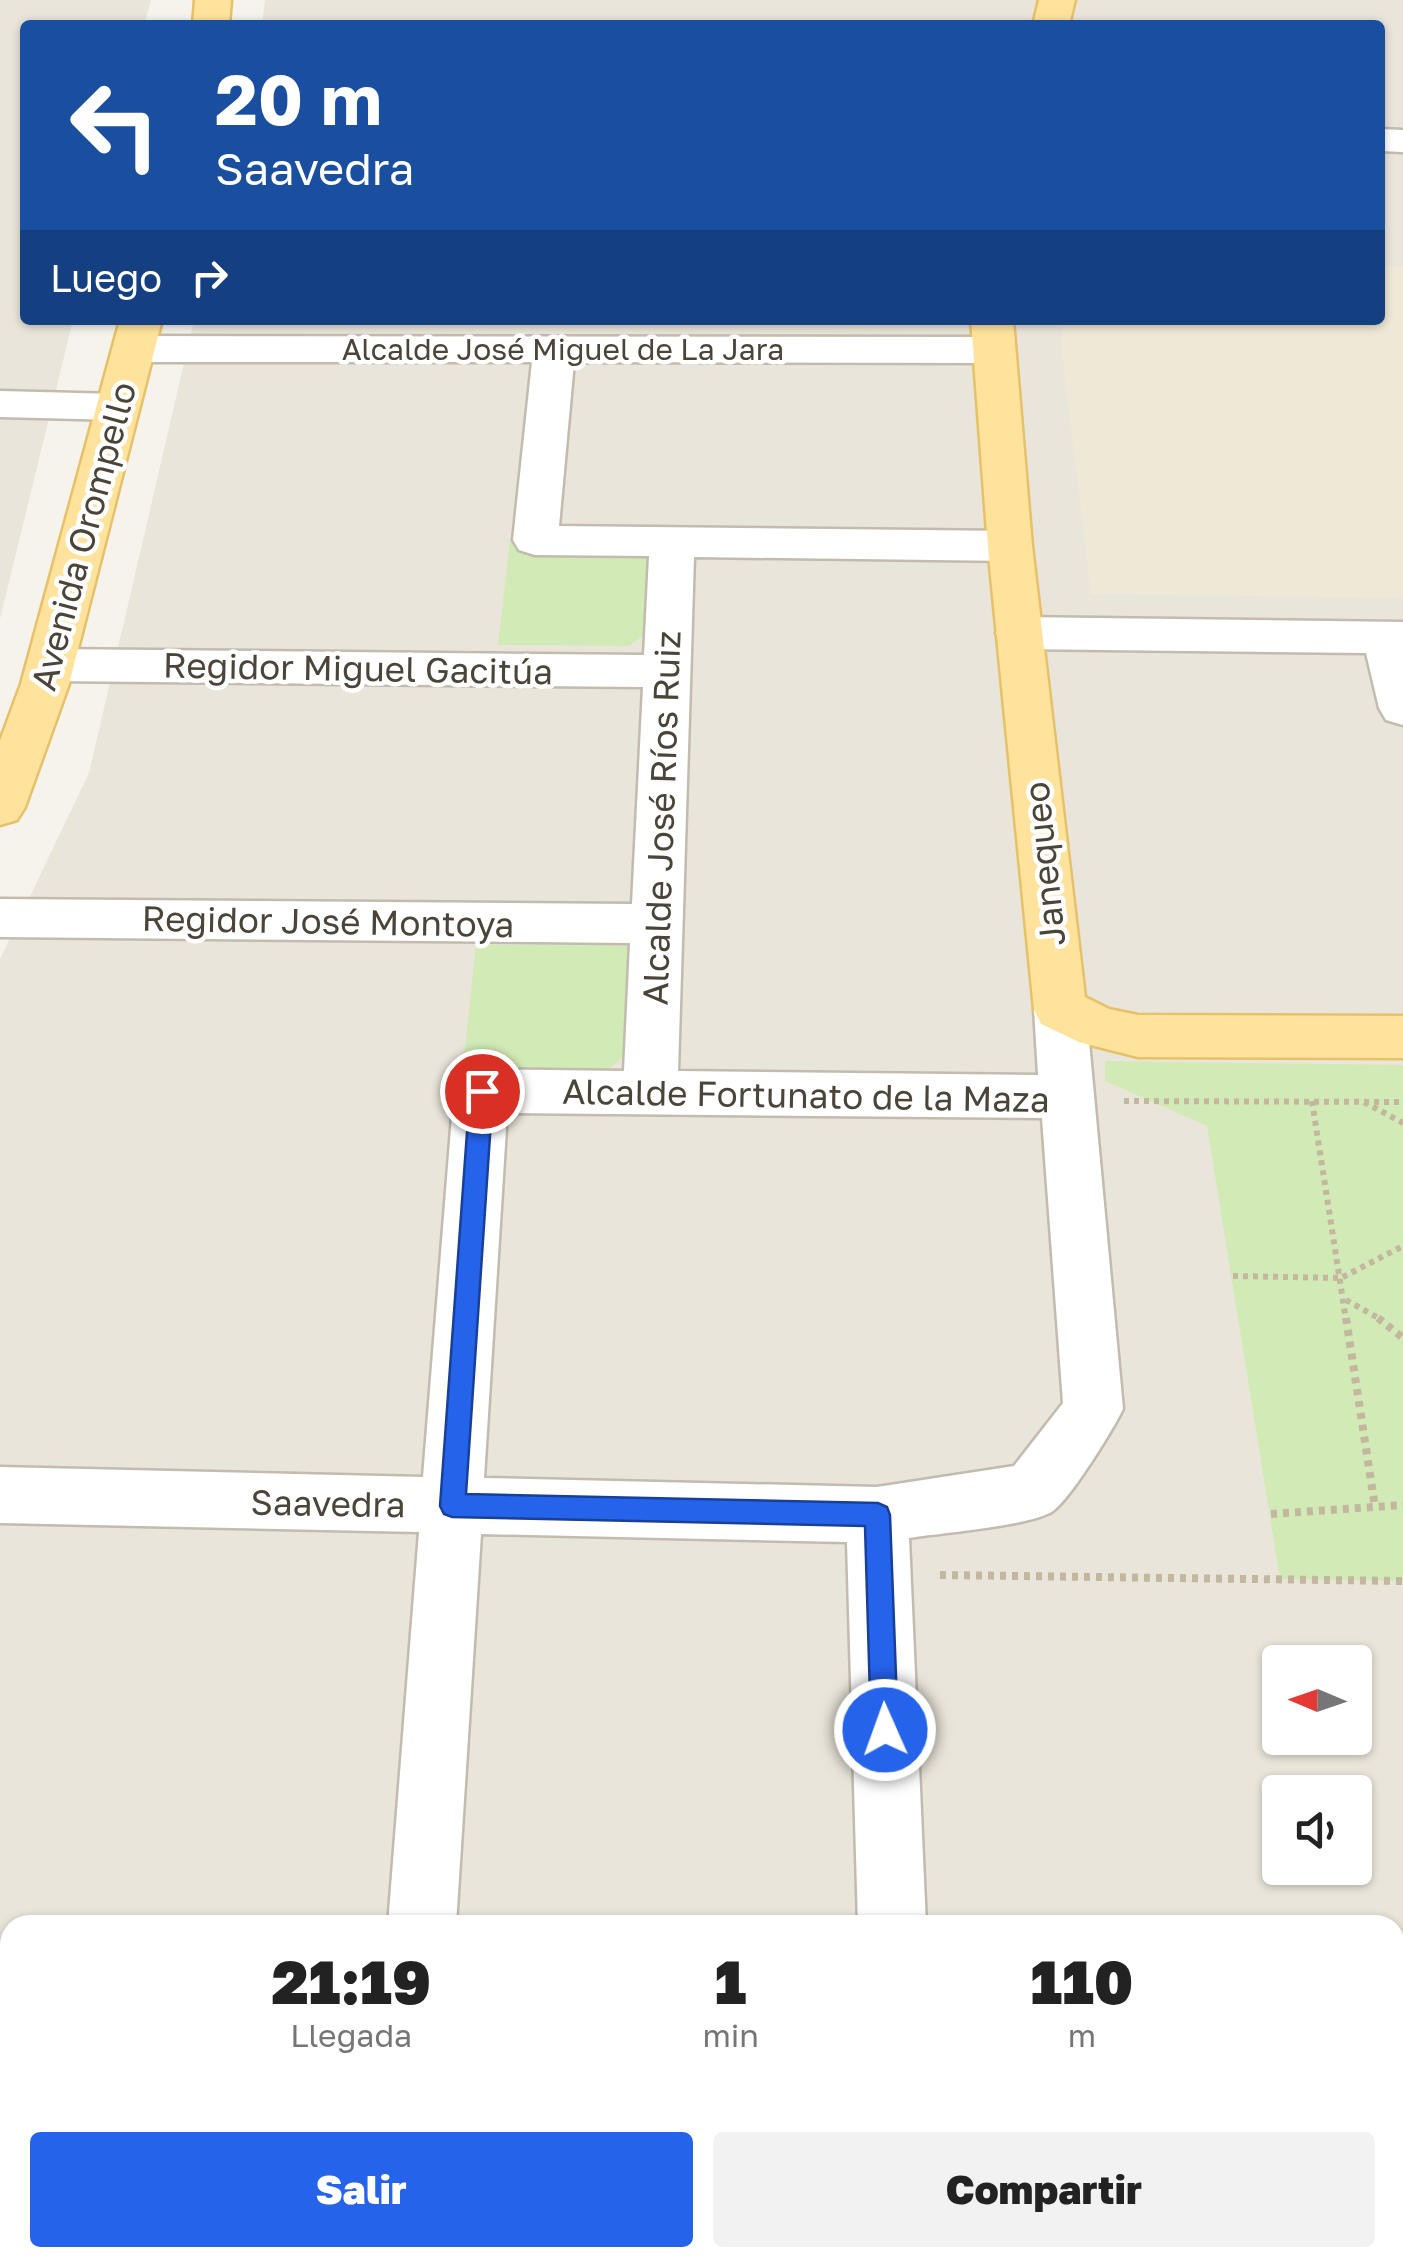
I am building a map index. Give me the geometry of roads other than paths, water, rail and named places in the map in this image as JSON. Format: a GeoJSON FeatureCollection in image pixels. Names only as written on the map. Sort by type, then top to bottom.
{"type":"FeatureCollection","features":[{"type":"Feature","properties":{"kind":"main road","name":"Avenida Orompello"},"geometry":{"type":"LineString","coordinates":[[0,808],[50,665],[138,334]]}},
{"type":"Feature","properties":{"kind":"main road","name":"Janequeo"},"geometry":{"type":"LineString","coordinates":[[993,335],[1010,546],[1060,1010]]}},
{"type":"Feature","properties":{"kind":"main road"},"geometry":{"type":"LineString","coordinates":[[1060,1010],[1098,1027],[1138,1036],[1403,1037]]}},
{"type":"Feature","properties":{"kind":"street","name":"Alcalde José Miguel de La Jara"},"geometry":{"type":"LineString","coordinates":[[138,334],[554,350],[993,335]]}},
{"type":"Feature","properties":{"kind":"street"},"geometry":{"type":"LineString","coordinates":[[554,350],[535,540],[1010,546]]}},
{"type":"Feature","properties":{"kind":"street"},"geometry":{"type":"LineString","coordinates":[[0,404],[118,408]]}},
{"type":"Feature","properties":{"kind":"street","name":"Alcalde José Ríos Ruiz"},"geometry":{"type":"LineString","coordinates":[[650,1094],[672,542]]}},
{"type":"Feature","properties":{"kind":"street"},"geometry":{"type":"LineString","coordinates":[[1019,633],[1394,638],[1403,708]]}},
{"type":"Feature","properties":{"kind":"street","name":"Regidor Miguel Gacitúa"},"geometry":{"type":"LineString","coordinates":[[50,665],[666,672]]}},
{"type":"Feature","properties":{"kind":"street","name":"Regidor José Montoya"},"geometry":{"type":"LineString","coordinates":[[0,918],[656,924]]}},
{"type":"Feature","properties":{"kind":"street","name":"Janequeo"},"geometry":{"type":"LineString","coordinates":[[1060,1010],[1093,1409]]}},
{"type":"Feature","properties":{"kind":"street","name":"Alcalde Fortunato de la Maza"},"geometry":{"type":"LineString","coordinates":[[452,1506],[482,1091],[1070,1098]]}},
{"type":"Feature","properties":{"kind":"street","name":"Saavedra"},"geometry":{"type":"LineString","coordinates":[[0,1495],[452,1506],[878,1545],[1032,1491],[1093,1409]]}},
{"type":"Feature","properties":{"kind":"street"},"geometry":{"type":"LineString","coordinates":[[423,1915],[452,1506]]}},
{"type":"Feature","properties":{"kind":"street"},"geometry":{"type":"LineString","coordinates":[[878,1545],[892,1915]]}}]}
